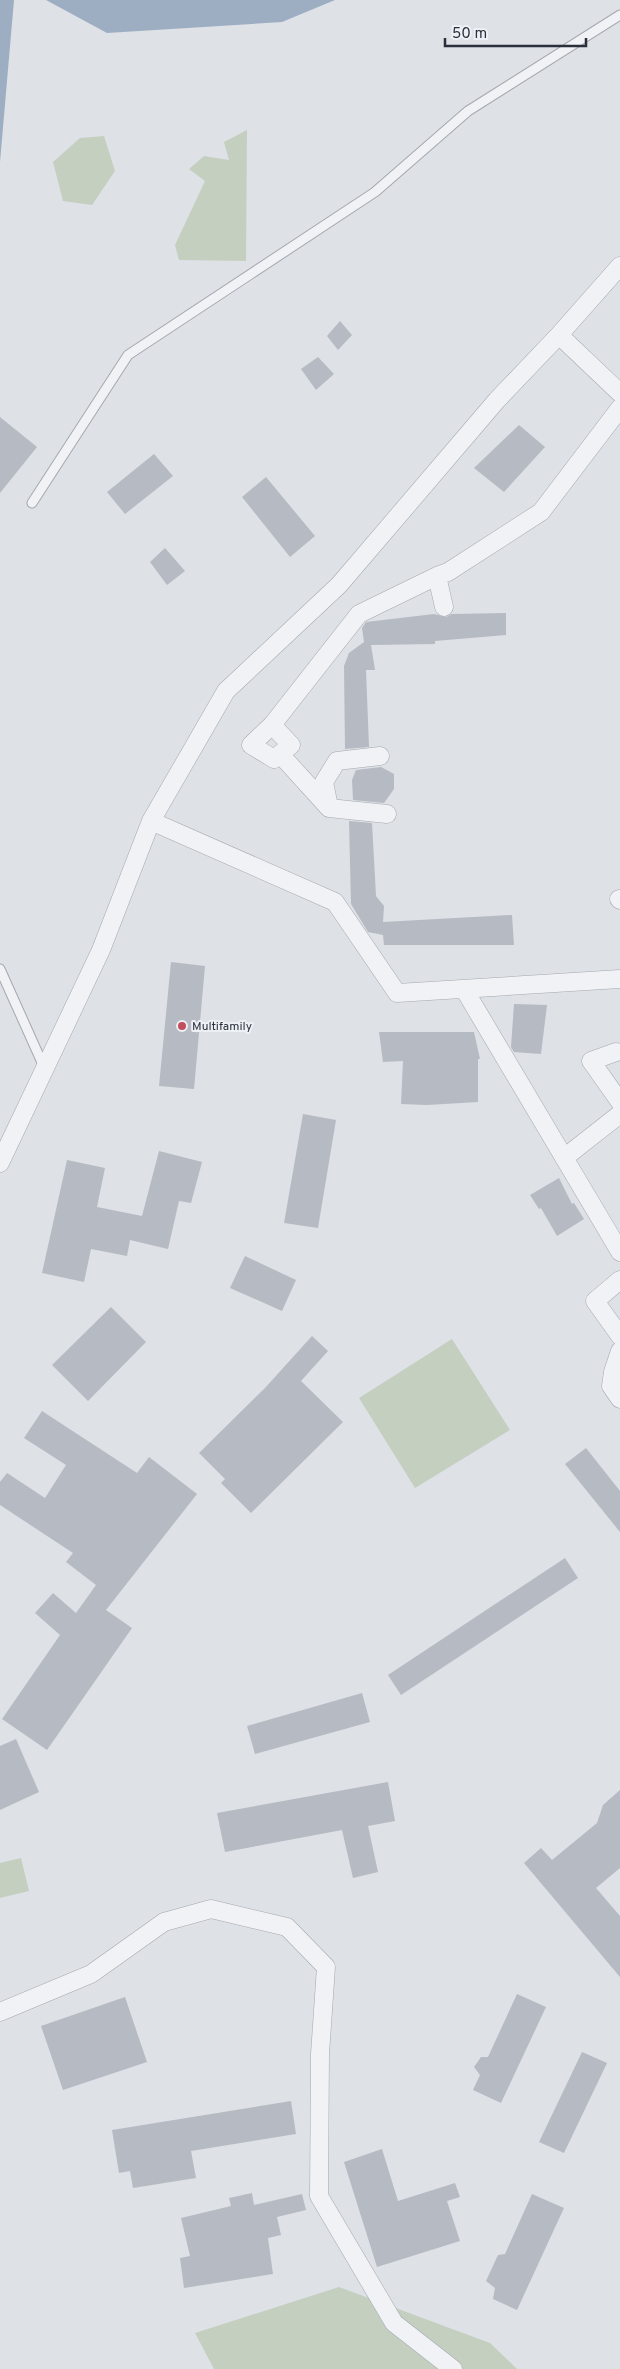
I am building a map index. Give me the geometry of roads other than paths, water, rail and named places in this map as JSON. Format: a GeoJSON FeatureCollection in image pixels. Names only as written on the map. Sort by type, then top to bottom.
{"type":"FeatureCollection","features":[{"type":"Feature","properties":{"kind":"street"},"geometry":{"type":"LineString","coordinates":[[0,1163],[101,950],[151,821],[226,691],[339,585],[497,400],[559,335],[620,266]]}},
{"type":"Feature","properties":{"kind":"street"},"geometry":{"type":"LineString","coordinates":[[559,335],[620,393]]}},
{"type":"Feature","properties":{"kind":"street"},"geometry":{"type":"LineString","coordinates":[[272,725],[291,745],[274,759],[251,745],[272,725],[359,614],[448,572],[541,512],[620,408]]}},
{"type":"Feature","properties":{"kind":"street"},"geometry":{"type":"LineString","coordinates":[[437,576],[444,607]]}},
{"type":"Feature","properties":{"kind":"street"},"geometry":{"type":"LineString","coordinates":[[280,754],[329,808],[387,814]]}},
{"type":"Feature","properties":{"kind":"street"},"geometry":{"type":"LineString","coordinates":[[329,808],[324,782],[337,761],[380,756]]}},
{"type":"Feature","properties":{"kind":"street"},"geometry":{"type":"LineString","coordinates":[[151,821],[335,902],[397,993],[620,980]]}},
{"type":"Feature","properties":{"kind":"street"},"geometry":{"type":"LineString","coordinates":[[464,989],[620,1252]]}},
{"type":"Feature","properties":{"kind":"street"},"geometry":{"type":"LineString","coordinates":[[616,1052],[591,1061],[620,1102]]}},
{"type":"Feature","properties":{"kind":"street"},"geometry":{"type":"LineString","coordinates":[[564,1158],[620,1114]]}},
{"type":"Feature","properties":{"kind":"street"},"geometry":{"type":"LineString","coordinates":[[620,1280],[595,1301],[620,1336]]}},
{"type":"Feature","properties":{"kind":"street"},"geometry":{"type":"LineString","coordinates":[[620,1351],[613,1372],[611,1386],[620,1399]]}},
{"type":"Feature","properties":{"kind":"street"},"geometry":{"type":"LineString","coordinates":[[0,2012],[91,1974],[164,1922],[211,1909],[287,1927],[326,1967],[320,2054],[319,2196],[394,2323],[453,2369]]}},
{"type":"Feature","properties":{"kind":"lane"},"geometry":{"type":"LineString","coordinates":[[32,503],[128,355],[375,192],[468,111],[620,15]]}},
{"type":"Feature","properties":{"kind":"lane"},"geometry":{"type":"LineString","coordinates":[[0,969],[45,1068]]}},
{"type":"Feature","properties":{"kind":"water"},"geometry":{"type":"Polygon","coordinates":[[[0,0],[14,0],[0,162],[0,0]]]}},
{"type":"Feature","properties":{"kind":"water"},"geometry":{"type":"Polygon","coordinates":[[[46,0],[335,0],[282,22],[107,33],[46,0]]]}},
{"type":"Feature","properties":{"kind":"place","name":"Multifamily"},"geometry":{"type":"Point","coordinates":[182,1026]}}]}
